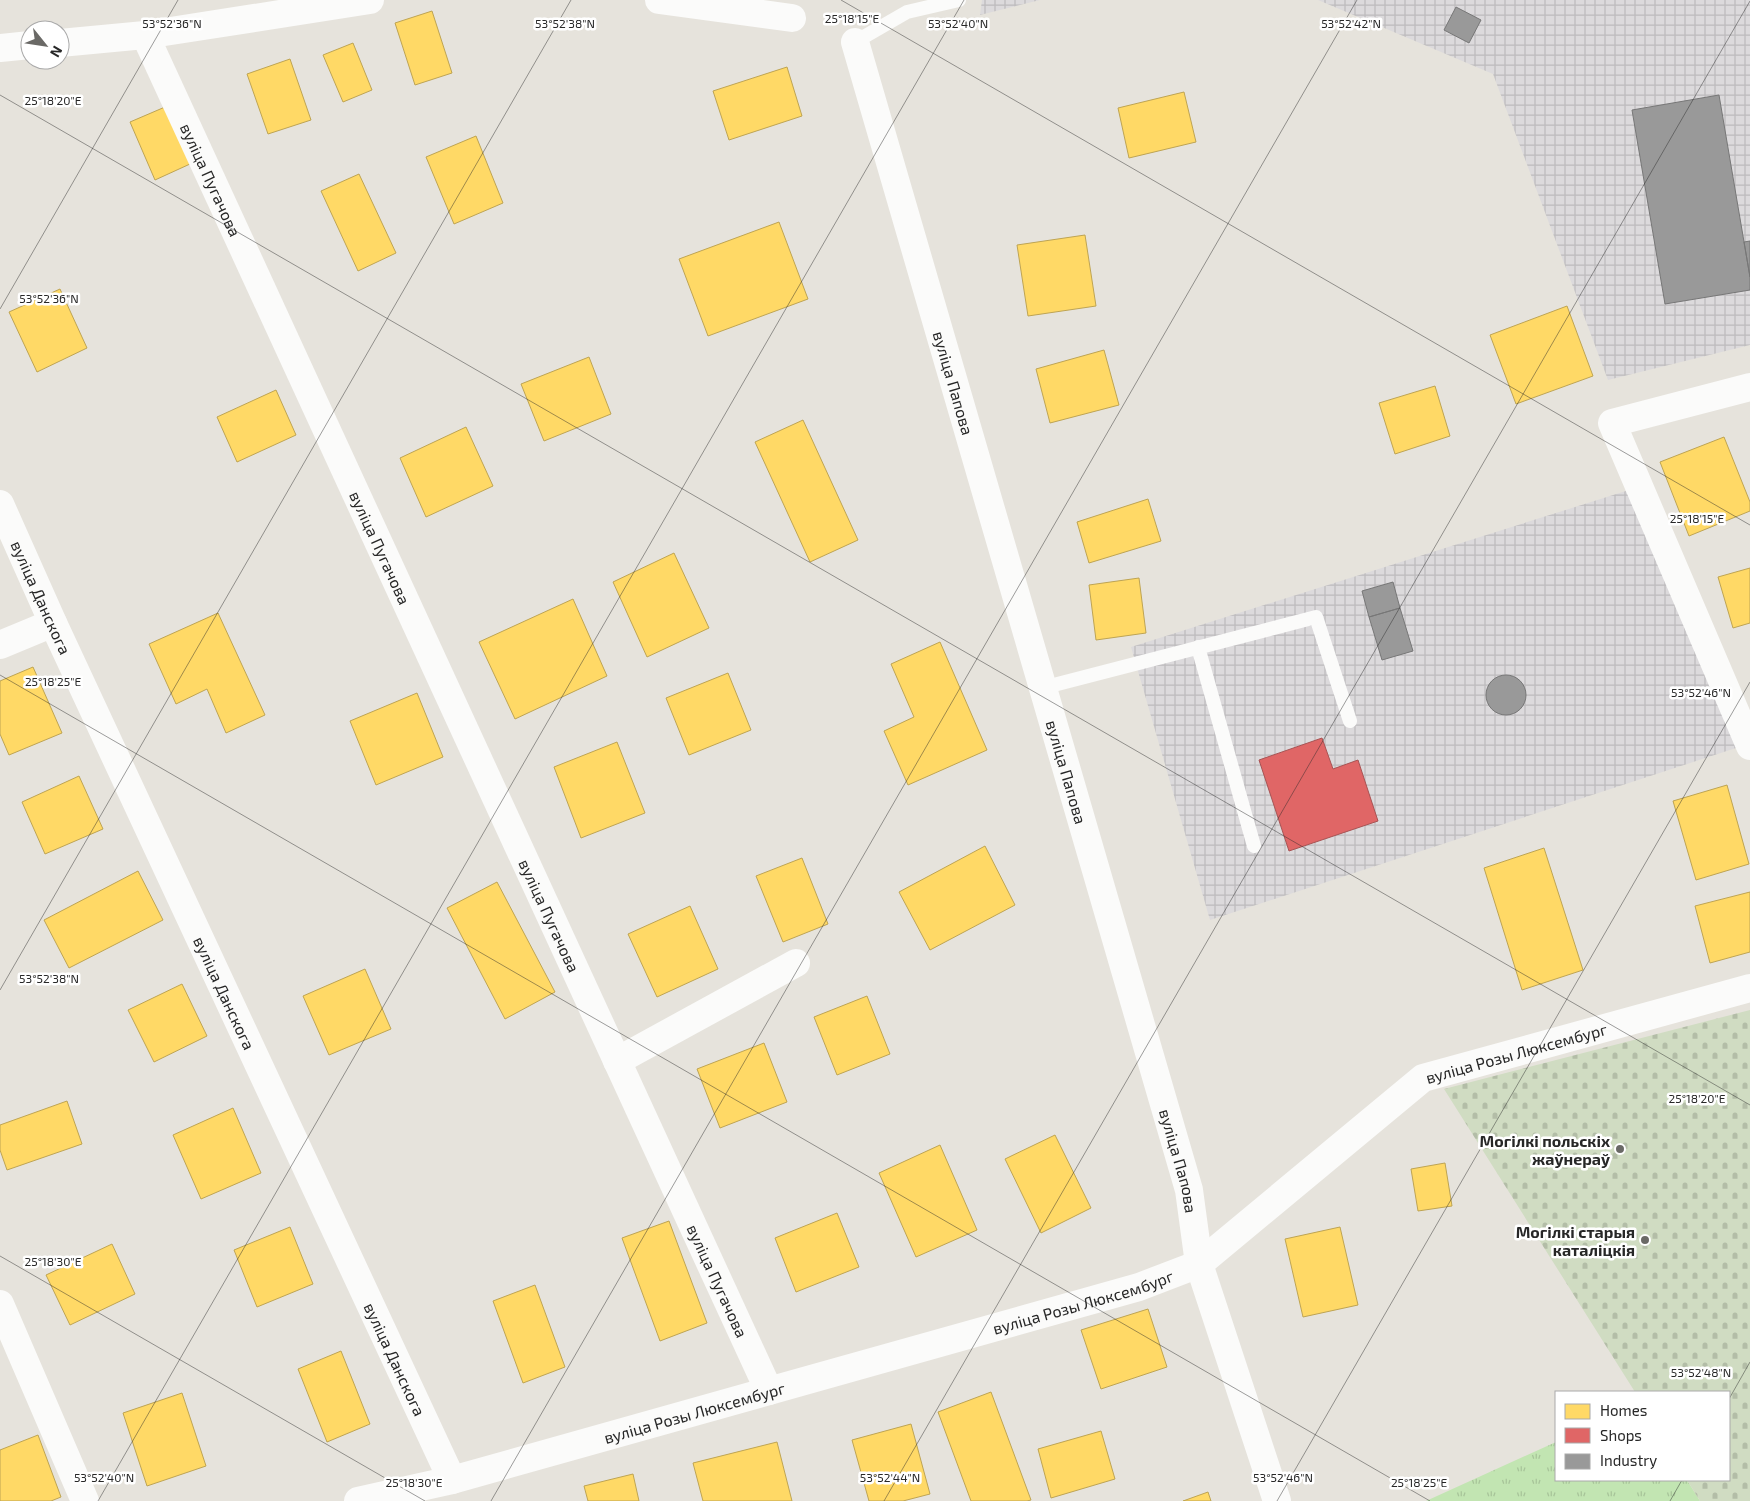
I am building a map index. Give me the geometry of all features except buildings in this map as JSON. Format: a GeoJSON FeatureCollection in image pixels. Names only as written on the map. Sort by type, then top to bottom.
{"type":"FeatureCollection","features":[{"type":"Feature","properties":{"kind":"street"},"geometry":{"type":"LineString","coordinates":[[70,41],[144,35],[370,0]]}},
{"type":"Feature","properties":{"kind":"street"},"geometry":{"type":"LineString","coordinates":[[659,0],[792,18]]}},
{"type":"Feature","properties":{"kind":"street","name":"вуліца Пугачова"},"geometry":{"type":"LineString","coordinates":[[144,35],[769,1391]]}},
{"type":"Feature","properties":{"kind":"street","name":"вуліца Папова"},"geometry":{"type":"LineString","coordinates":[[855,42],[1188,1190],[1199,1264],[1277,1501]]}},
{"type":"Feature","properties":{"kind":"street"},"geometry":{"type":"LineString","coordinates":[[0,48],[20,46]]}},
{"type":"Feature","properties":{"kind":"street"},"geometry":{"type":"LineString","coordinates":[[1750,387],[1612,423],[1750,746]]}},
{"type":"Feature","properties":{"kind":"street","name":"вуліца Данскога"},"geometry":{"type":"LineString","coordinates":[[0,504],[53,623],[452,1480]]}},
{"type":"Feature","properties":{"kind":"street"},"geometry":{"type":"LineString","coordinates":[[0,645],[53,623]]}},
{"type":"Feature","properties":{"kind":"street"},"geometry":{"type":"LineString","coordinates":[[617,1061],[796,963]]}},
{"type":"Feature","properties":{"kind":"street","name":"вуліца Розы Люксембург"},"geometry":{"type":"LineString","coordinates":[[358,1501],[452,1480],[769,1391],[1139,1286],[1199,1264],[1423,1078],[1750,988]]}},
{"type":"Feature","properties":{"kind":"street"},"geometry":{"type":"LineString","coordinates":[[0,1304],[85,1501]]}},
{"type":"Feature","properties":{"kind":"lane"},"geometry":{"type":"LineString","coordinates":[[855,42],[908,12],[959,0]]}},
{"type":"Feature","properties":{"kind":"lane"},"geometry":{"type":"LineString","coordinates":[[1042,688],[1316,618],[1350,721]]}},
{"type":"Feature","properties":{"kind":"lane"},"geometry":{"type":"LineString","coordinates":[[1198,647],[1254,846]]}},
{"type":"Feature","properties":{"kind":"shaded area"},"geometry":{"type":"Polygon","coordinates":[[[982,0],[1040,0],[980,15],[982,0]]]}},
{"type":"Feature","properties":{"kind":"shaded area"},"geometry":{"type":"Polygon","coordinates":[[[1318,0],[1750,0],[1750,345],[1608,380],[1493,74],[1318,0]]]}},
{"type":"Feature","properties":{"kind":"shaded area"},"geometry":{"type":"Polygon","coordinates":[[[1629,490],[1739,747],[1210,920],[1131,647],[1629,490]]]}},
{"type":"Feature","properties":{"kind":"green space","name":"Могілкі старыя каталіцкія"},"geometry":{"type":"Polygon","coordinates":[[[1750,1010],[1750,1501],[1700,1501],[1688,1481],[1730,1481],[1730,1391],[1634,1391],[1444,1089],[1750,1010]]]}},
{"type":"Feature","properties":{"kind":"green space"},"geometry":{"type":"Polygon","coordinates":[[[1555,1442],[1555,1481],[1688,1481],[1700,1501],[1426,1501],[1555,1442]]]}},
{"type":"Feature","properties":{"kind":"place","name":"Могілкі польскіх жаўнераў"},"geometry":{"type":"Point","coordinates":[1620,1149]}},
{"type":"Feature","properties":{"kind":"place","name":"Могілкі старыя каталіцкія"},"geometry":{"type":"Point","coordinates":[1645,1240]}}]}
